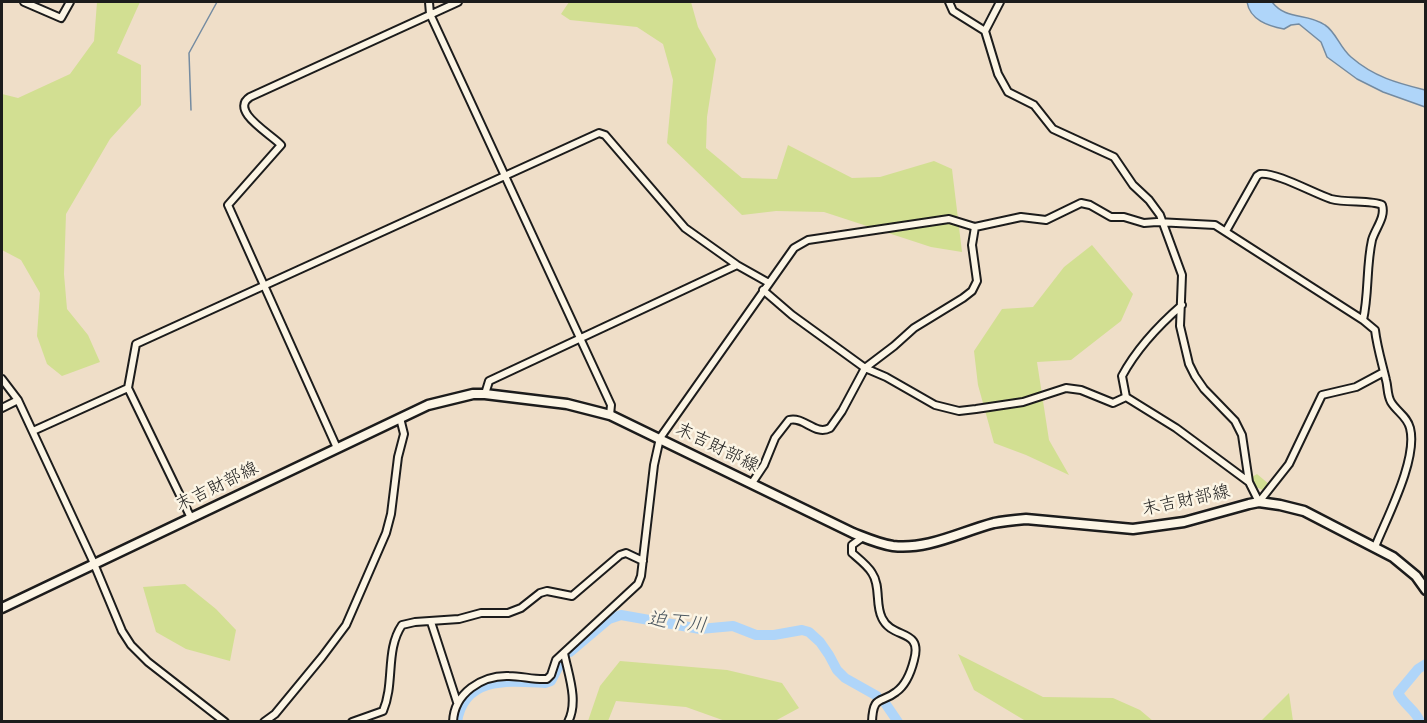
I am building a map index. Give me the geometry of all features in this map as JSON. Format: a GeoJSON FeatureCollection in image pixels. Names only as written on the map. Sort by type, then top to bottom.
{"type":"FeatureCollection","features":[{"type":"Feature","properties":{"kind":"main road","name":"末吉財部線"},"geometry":{"type":"LineString","coordinates":[[2,608],[428,405],[473,394],[567,404],[610,415],[863,537],[892,546],[918,545],[950,538],[994,523],[1026,519],[1119,528],[1145,528],[1184,522],[1259,502],[1305,511],[1375,547],[1408,568],[1425,590]]}},
{"type":"Feature","properties":{"kind":"street"},"geometry":{"type":"LineString","coordinates":[[24,2],[61,18],[70,2]]}},
{"type":"Feature","properties":{"kind":"street"},"geometry":{"type":"LineString","coordinates":[[429,2],[430,14],[611,405],[610,415]]}},
{"type":"Feature","properties":{"kind":"street"},"geometry":{"type":"LineString","coordinates":[[337,448],[228,205],[281,145],[245,115],[243,106],[246,100],[458,2]]}},
{"type":"Feature","properties":{"kind":"street"},"geometry":{"type":"LineString","coordinates":[[949,2],[953,11],[985,31],[998,74],[1008,92],[1034,105],[1053,129],[1114,157],[1133,185],[1149,200],[1160,215],[1182,274],[1180,326],[1189,364],[1204,389],[1235,422],[1242,435],[1249,482],[1259,502],[1289,464],[1322,395],[1356,387],[1384,372]]}},
{"type":"Feature","properties":{"kind":"street"},"geometry":{"type":"LineString","coordinates":[[985,31],[1000,2]]}},
{"type":"Feature","properties":{"kind":"street"},"geometry":{"type":"LineString","coordinates":[[191,518],[128,388],[136,344],[601,133],[686,228],[737,265],[769,284]]}},
{"type":"Feature","properties":{"kind":"street"},"geometry":{"type":"LineString","coordinates":[[1226,231],[1260,174],[1265,173],[1334,200],[1350,203],[1378,202],[1382,205],[1383,213],[1369,254],[1367,302],[1363,320]]}},
{"type":"Feature","properties":{"kind":"street"},"geometry":{"type":"LineString","coordinates":[[453,722],[457,702],[466,691],[485,680],[510,676],[547,679],[551,675],[556,660],[638,584],[641,576],[654,465],[660,438],[794,248],[808,240],[949,219],[975,227],[1021,217],[1046,220],[1081,203],[1090,205],[1111,217],[1124,217],[1144,223],[1208,224],[1226,231],[1375,330],[1390,400],[1406,418],[1412,440],[1407,467],[1375,547]]}},
{"type":"Feature","properties":{"kind":"street"},"geometry":{"type":"LineString","coordinates":[[752,483],[765,465],[775,438],[784,424],[789,420],[797,419],[821,430],[830,428],[865,368],[914,328],[972,291],[977,281],[972,245],[975,227]]}},
{"type":"Feature","properties":{"kind":"street"},"geometry":{"type":"LineString","coordinates":[[485,394],[489,381],[737,265]]}},
{"type":"Feature","properties":{"kind":"street"},"geometry":{"type":"LineString","coordinates":[[763,290],[792,315],[865,368],[886,377],[935,405],[959,411],[1023,402],[1066,388],[1081,390],[1113,403],[1126,397]]}},
{"type":"Feature","properties":{"kind":"street"},"geometry":{"type":"LineString","coordinates":[[1182,305],[1168,317],[1129,363],[1122,376],[1126,397],[1176,428],[1249,482]]}},
{"type":"Feature","properties":{"kind":"street"},"geometry":{"type":"LineString","coordinates":[[2,379],[18,400],[122,631],[131,645],[148,662],[225,722]]}},
{"type":"Feature","properties":{"kind":"street"},"geometry":{"type":"LineString","coordinates":[[33,431],[128,388]]}},
{"type":"Feature","properties":{"kind":"street"},"geometry":{"type":"LineString","coordinates":[[2,408],[18,400]]}},
{"type":"Feature","properties":{"kind":"street"},"geometry":{"type":"LineString","coordinates":[[264,722],[275,714],[322,657],[342,630],[355,605],[386,533],[391,514],[394,480],[404,434],[400,418]]}},
{"type":"Feature","properties":{"kind":"street"},"geometry":{"type":"LineString","coordinates":[[863,537],[852,545],[852,553],[873,573],[879,613],[883,622],[890,629],[915,642],[917,651],[907,679],[897,691],[885,696],[875,705],[872,722]]}},
{"type":"Feature","properties":{"kind":"street"},"geometry":{"type":"LineString","coordinates":[[352,722],[383,711],[388,700],[394,642],[402,625],[459,619],[481,613],[508,613],[521,608],[540,593],[547,591],[572,597],[620,555],[626,553],[643,561]]}},
{"type":"Feature","properties":{"kind":"street"},"geometry":{"type":"LineString","coordinates":[[431,622],[457,702]]}},
{"type":"Feature","properties":{"kind":"street"},"geometry":{"type":"LineString","coordinates":[[564,652],[573,700],[568,722]]}},
{"type":"Feature","properties":{"kind":"green space"},"geometry":{"type":"Polygon","coordinates":[[[97,2],[140,2],[117,53],[141,65],[141,105],[110,139],[66,214],[64,274],[67,309],[88,335],[100,362],[62,376],[47,364],[37,336],[40,293],[21,260],[2,250],[2,94],[18,98],[70,74],[94,41],[97,2]]]}},
{"type":"Feature","properties":{"kind":"green space"},"geometry":{"type":"Polygon","coordinates":[[[569,2],[691,2],[698,27],[716,59],[707,117],[706,148],[742,178],[777,179],[788,145],[852,178],[880,177],[934,161],[952,169],[962,252],[931,247],[824,212],[776,211],[742,215],[667,143],[673,80],[663,44],[637,27],[570,20],[561,14],[569,2]]]}},
{"type":"Feature","properties":{"kind":"green space"},"geometry":{"type":"Polygon","coordinates":[[[1092,245],[1133,294],[1121,321],[1071,360],[1037,362],[1049,440],[1069,475],[994,443],[978,385],[974,351],[1002,309],[1033,307],[1064,267],[1092,245]]]}},
{"type":"Feature","properties":{"kind":"green space"},"geometry":{"type":"Polygon","coordinates":[[[1257,474],[1270,485],[1263,490],[1256,487],[1252,477],[1257,474]]]}},
{"type":"Feature","properties":{"kind":"green space"},"geometry":{"type":"Polygon","coordinates":[[[185,584],[216,609],[236,630],[230,661],[186,649],[156,632],[143,587],[185,584]]]}},
{"type":"Feature","properties":{"kind":"green space"},"geometry":{"type":"Polygon","coordinates":[[[958,654],[1043,697],[1113,698],[1140,710],[1153,721],[1024,720],[974,690],[958,654]]]}},
{"type":"Feature","properties":{"kind":"green space"},"geometry":{"type":"Polygon","coordinates":[[[620,661],[727,670],[782,683],[799,708],[775,721],[728,722],[686,707],[616,701],[608,721],[588,721],[600,686],[620,661]]]}},
{"type":"Feature","properties":{"kind":"green space"},"geometry":{"type":"Polygon","coordinates":[[[1289,693],[1293,721],[1261,721],[1289,693]]]}},
{"type":"Feature","properties":{"kind":"water"},"geometry":{"type":"Polygon","coordinates":[[[1247,2],[1272,2],[1284,12],[1325,25],[1347,53],[1368,70],[1395,82],[1425,90],[1425,107],[1383,92],[1357,79],[1327,57],[1321,42],[1299,24],[1284,29],[1266,24],[1256,18],[1247,2]]]}},
{"type":"Feature","properties":{"kind":"waterway"},"geometry":{"type":"LineString","coordinates":[[191,110],[189,53],[217,2]]}},
{"type":"Feature","properties":{"kind":"waterway","name":"迫下川"},"geometry":{"type":"LineString","coordinates":[[570,652],[609,619],[621,615],[700,629],[733,626],[756,635],[774,635],[802,630],[809,632],[820,642],[837,670],[845,678],[877,696]]}},
{"type":"Feature","properties":{"kind":"waterway","name":"迫下川"},"geometry":{"type":"LineString","coordinates":[[457,722],[461,707],[479,688],[504,682],[545,683],[551,681],[561,662]]}},
{"type":"Feature","properties":{"kind":"waterway","name":"迫下川"},"geometry":{"type":"LineString","coordinates":[[1420,722],[1398,693],[1418,669],[1426,664]]}},
{"type":"Feature","properties":{"kind":"waterway","name":"迫下川"},"geometry":{"type":"LineString","coordinates":[[885,703],[898,722]]}}]}
